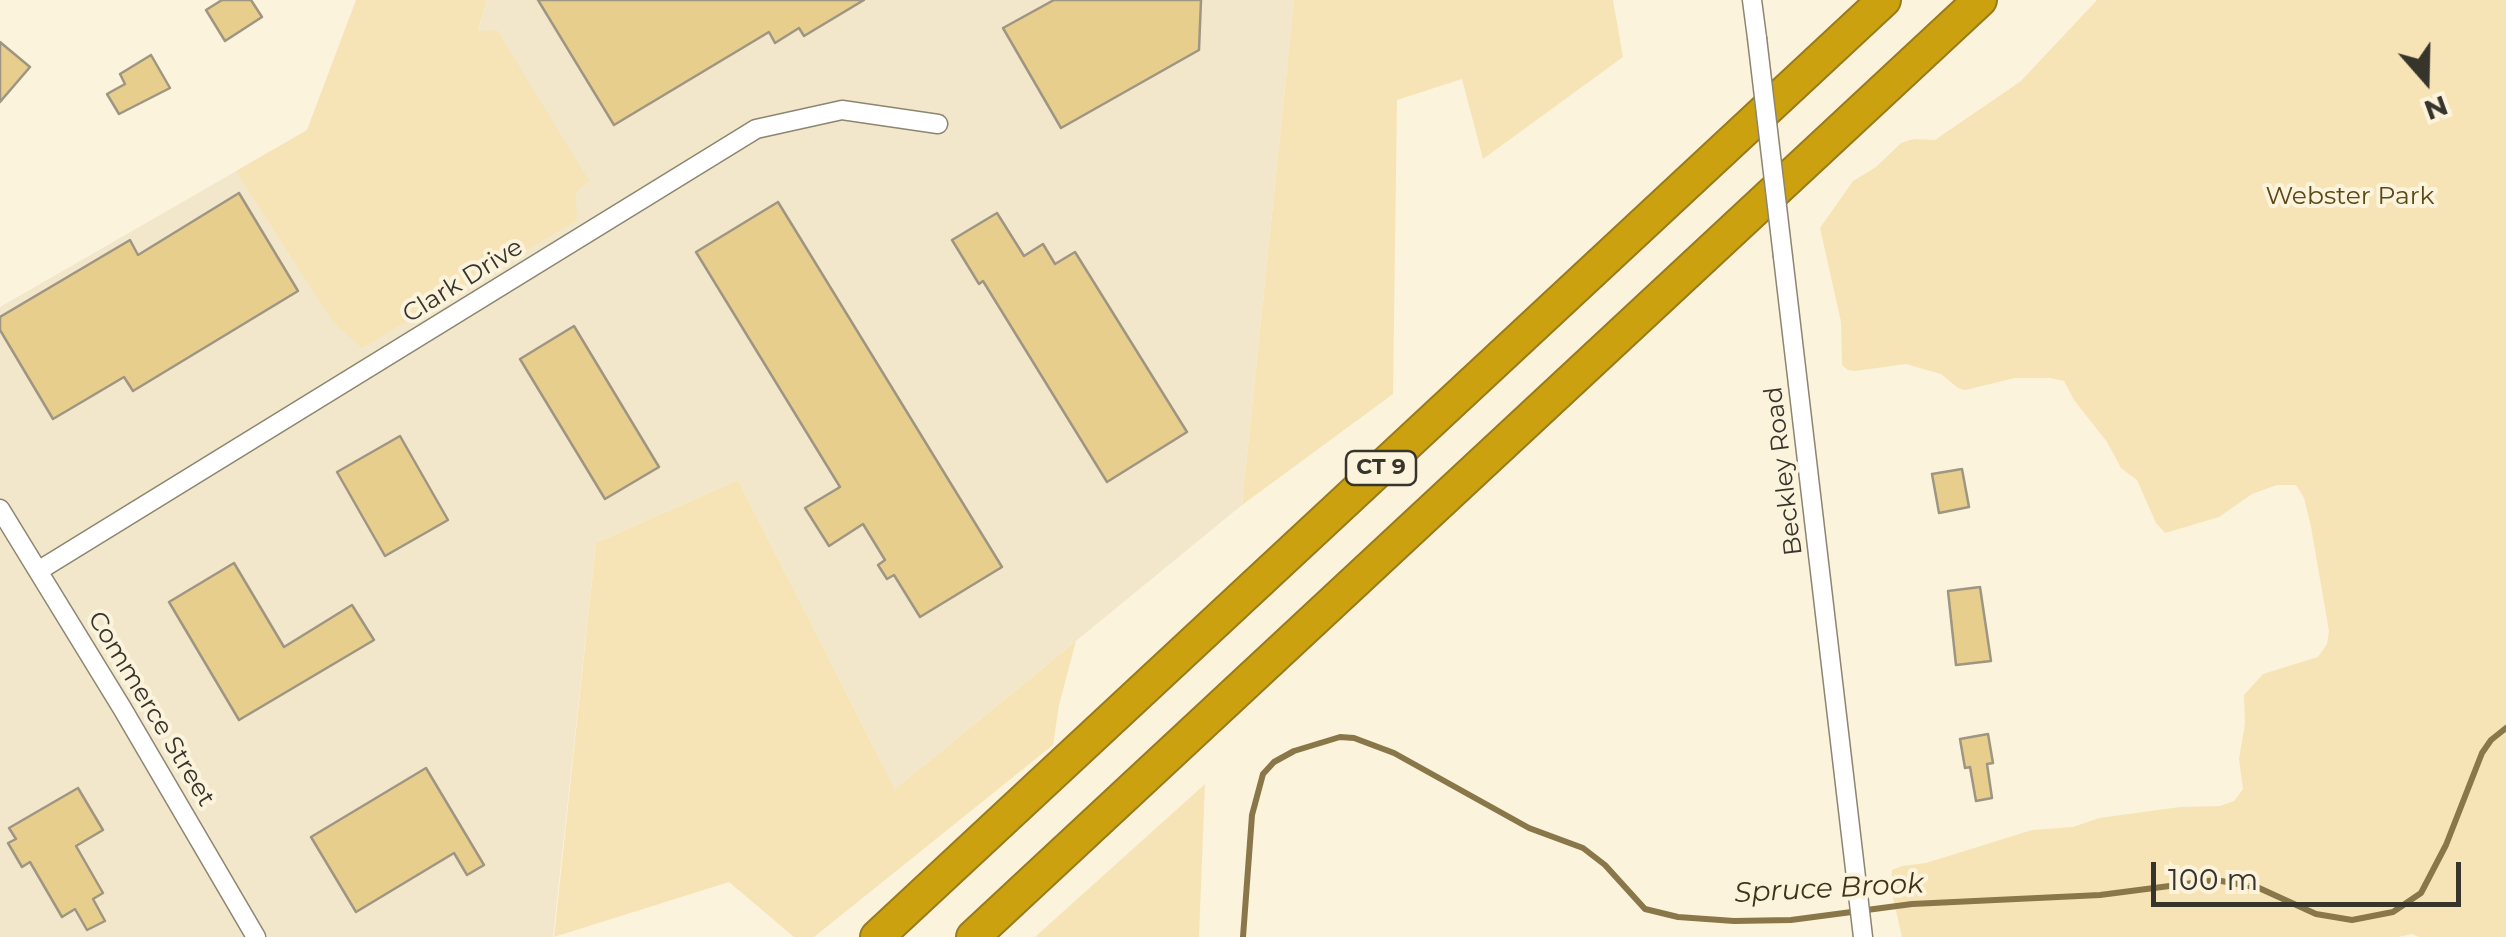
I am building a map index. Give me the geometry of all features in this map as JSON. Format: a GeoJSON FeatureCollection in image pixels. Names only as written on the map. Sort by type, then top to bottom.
{"type":"FeatureCollection","features":[{"type":"Feature","properties":{"kind":"highway","name":"CT 9"},"geometry":{"type":"LineString","coordinates":[[877,937],[1884,0]]}},
{"type":"Feature","properties":{"kind":"highway","name":"CT 9"},"geometry":{"type":"LineString","coordinates":[[973,937],[1980,0]]}},
{"type":"Feature","properties":{"kind":"street","name":"Beckley Road"},"geometry":{"type":"LineString","coordinates":[[1752,0],[1863,936]]}},
{"type":"Feature","properties":{"kind":"street","name":"Clark Drive"},"geometry":{"type":"LineString","coordinates":[[38,571],[756,129],[842,110],[938,124]]}},
{"type":"Feature","properties":{"kind":"street","name":"Commerce Street"},"geometry":{"type":"LineString","coordinates":[[0,510],[256,937]]}},
{"type":"Feature","properties":{"kind":"shaded area"},"geometry":{"type":"Polygon","coordinates":[[[487,0],[1294,0],[1242,505],[895,789],[738,480],[596,543],[553,937],[0,937],[0,307],[478,32],[487,0]]]}},
{"type":"Feature","properties":{"kind":"green space"},"geometry":{"type":"Polygon","coordinates":[[[356,0],[487,0],[478,31],[497,30],[589,181],[576,192],[577,220],[362,348],[333,322],[236,171],[307,130],[356,0]]]}},
{"type":"Feature","properties":{"kind":"green space"},"geometry":{"type":"Polygon","coordinates":[[[1294,0],[1613,0],[1623,57],[1483,159],[1462,79],[1397,100],[1393,394],[1242,505],[1294,0]]]}},
{"type":"Feature","properties":{"kind":"green space","name":"Webster Park"},"geometry":{"type":"Polygon","coordinates":[[[2097,0],[2506,0],[2506,937],[1902,937],[1891,889],[1892,870],[2032,830],[2234,801],[2243,789],[2239,759],[2245,724],[2244,695],[2263,674],[2318,657],[2327,644],[2329,631],[2311,527],[2304,498],[2296,485],[2277,485],[2252,494],[2219,517],[2165,533],[2156,523],[2137,480],[2121,468],[2064,381],[2015,378],[1965,390],[1941,374],[1906,364],[1855,371],[1842,365],[1841,322],[1820,228],[1853,181],[1876,167],[1901,143],[1935,140],[2021,81],[2097,0]]]}},
{"type":"Feature","properties":{"kind":"green space"},"geometry":{"type":"Polygon","coordinates":[[[738,480],[895,789],[1076,641],[1053,745],[814,937],[794,937],[729,882],[554,937],[596,543],[738,480]]]}},
{"type":"Feature","properties":{"kind":"green space"},"geometry":{"type":"Polygon","coordinates":[[[1205,784],[1199,937],[1035,937],[1205,784]]]}},
{"type":"Feature","properties":{"kind":"building"},"geometry":{"type":"Polygon","coordinates":[[[222,0],[251,0],[262,17],[225,41],[206,10],[222,0]]]}},
{"type":"Feature","properties":{"kind":"building"},"geometry":{"type":"Polygon","coordinates":[[[538,0],[864,0],[804,36],[799,28],[775,43],[769,32],[614,125],[538,0]]]}},
{"type":"Feature","properties":{"kind":"building"},"geometry":{"type":"Polygon","coordinates":[[[1054,0],[1201,0],[1199,50],[1061,128],[1003,28],[1054,0]]]}},
{"type":"Feature","properties":{"kind":"building"},"geometry":{"type":"Polygon","coordinates":[[[0,42],[30,67],[0,102],[0,42]]]}},
{"type":"Feature","properties":{"kind":"building"},"geometry":{"type":"Polygon","coordinates":[[[151,55],[170,88],[119,114],[107,94],[125,84],[120,74],[151,55]]]}},
{"type":"Feature","properties":{"kind":"building"},"geometry":{"type":"Polygon","coordinates":[[[239,193],[298,291],[133,391],[124,377],[53,419],[0,330],[0,317],[130,240],[138,255],[239,193]]]}},
{"type":"Feature","properties":{"kind":"building"},"geometry":{"type":"Polygon","coordinates":[[[778,202],[1002,567],[920,617],[894,575],[887,579],[878,565],[885,560],[863,524],[829,546],[805,508],[840,487],[696,252],[778,202]]]}},
{"type":"Feature","properties":{"kind":"building"},"geometry":{"type":"Polygon","coordinates":[[[997,213],[1024,256],[1043,244],[1055,264],[1075,252],[1187,432],[1107,482],[983,281],[979,284],[952,240],[997,213]]]}},
{"type":"Feature","properties":{"kind":"building"},"geometry":{"type":"Polygon","coordinates":[[[574,326],[659,467],[605,499],[520,359],[574,326]]]}},
{"type":"Feature","properties":{"kind":"building"},"geometry":{"type":"Polygon","coordinates":[[[400,436],[448,520],[385,556],[337,472],[400,436]]]}},
{"type":"Feature","properties":{"kind":"building"},"geometry":{"type":"Polygon","coordinates":[[[1962,469],[1969,507],[1939,513],[1932,474],[1962,469]]]}},
{"type":"Feature","properties":{"kind":"building"},"geometry":{"type":"Polygon","coordinates":[[[234,563],[284,647],[352,605],[374,640],[239,720],[169,602],[234,563]]]}},
{"type":"Feature","properties":{"kind":"building"},"geometry":{"type":"Polygon","coordinates":[[[1980,587],[1991,661],[1956,665],[1948,591],[1980,587]]]}},
{"type":"Feature","properties":{"kind":"building"},"geometry":{"type":"Polygon","coordinates":[[[1988,734],[1993,763],[1987,764],[1992,798],[1976,801],[1960,739],[1988,734]]]}},
{"type":"Feature","properties":{"kind":"building"},"geometry":{"type":"Polygon","coordinates":[[[426,768],[484,865],[467,875],[454,853],[356,912],[311,837],[426,768]]]}},
{"type":"Feature","properties":{"kind":"building"},"geometry":{"type":"Polygon","coordinates":[[[78,788],[103,830],[76,846],[103,893],[93,899],[105,921],[87,930],[75,909],[62,917],[30,862],[22,867],[8,843],[16,839],[9,828],[78,788]]]}},
{"type":"Feature","properties":{"kind":"waterway","name":"Spruce Brook"},"geometry":{"type":"LineString","coordinates":[[1243,937],[1252,815],[1263,774],[1274,762],[1294,751],[1340,737],[1354,738],[1394,753],[1529,828],[1583,848],[1605,865],[1645,909],[1678,917],[1791,920],[1912,904],[2100,895],[2216,880],[2259,888],[2316,914],[2352,920],[2393,912],[2421,893],[2446,845],[2482,753],[2506,728]]}}]}
